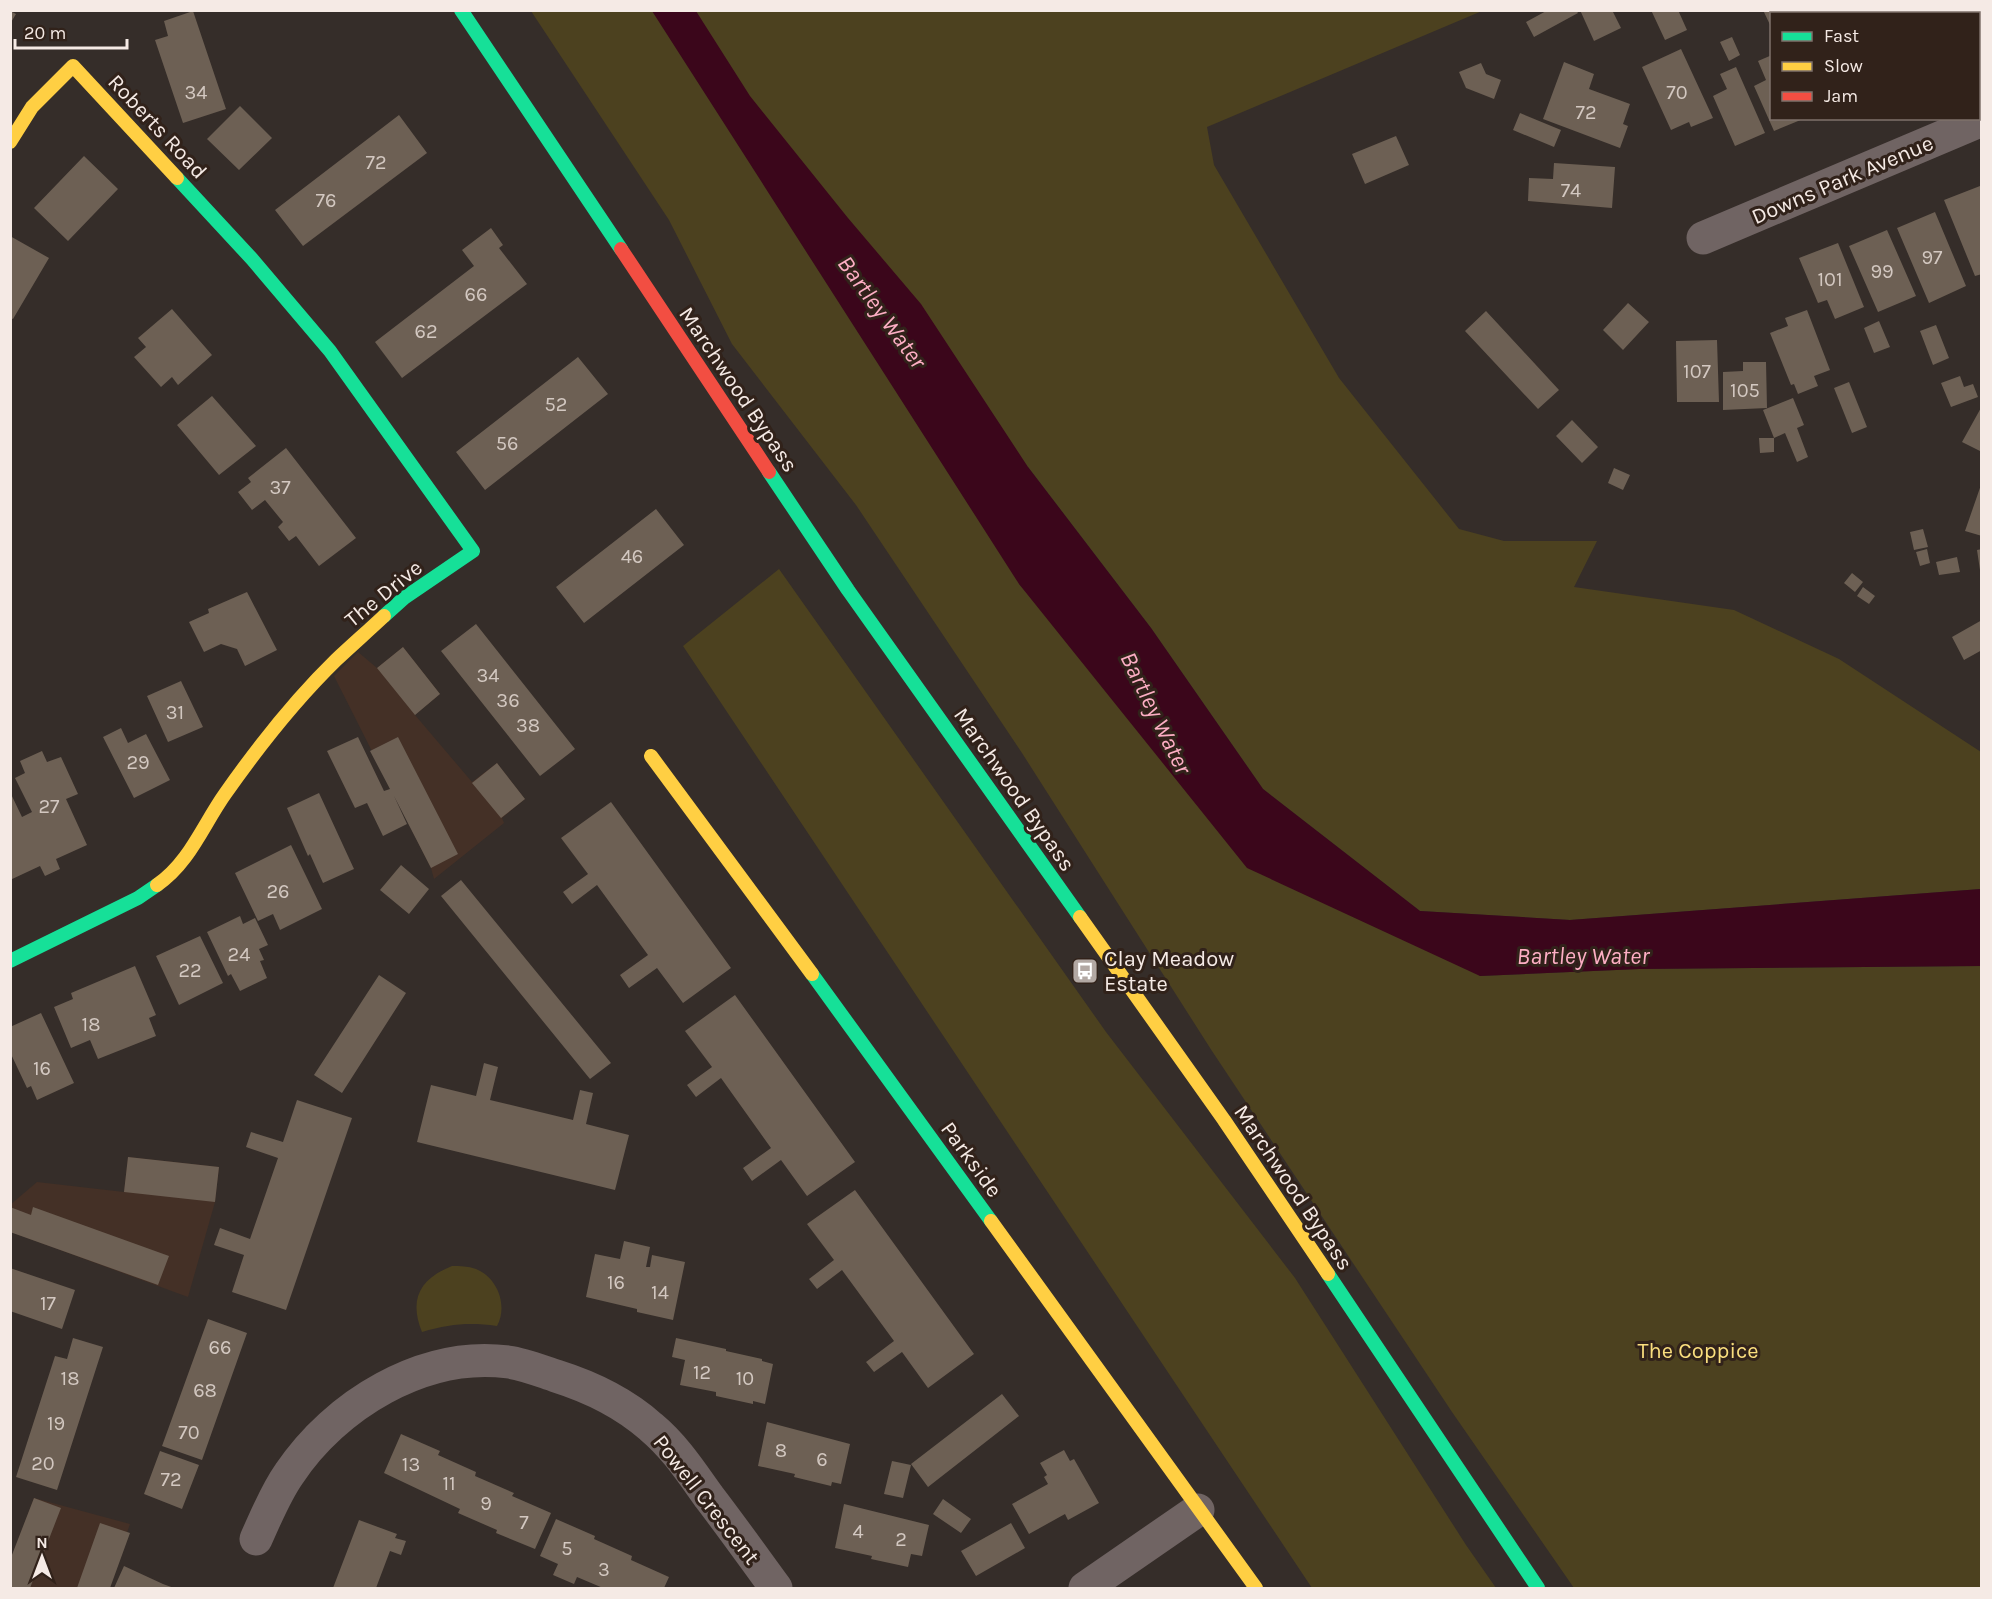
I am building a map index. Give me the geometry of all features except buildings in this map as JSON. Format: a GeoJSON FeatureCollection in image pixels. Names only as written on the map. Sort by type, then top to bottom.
{"type":"FeatureCollection","features":[{"type":"Feature","properties":{"kind":"street","name":"Marchwood Bypass"},"geometry":{"type":"LineString","coordinates":[[461,10],[848,590],[1224,1120],[1538,1588]]}},
{"type":"Feature","properties":{"kind":"street","name":"Roberts Road"},"geometry":{"type":"LineString","coordinates":[[10,142],[32,107],[73,66],[205,208]]}},
{"type":"Feature","properties":{"kind":"street","name":"Downs Park Avenue"},"geometry":{"type":"LineString","coordinates":[[1703,238],[1982,120]]}},
{"type":"Feature","properties":{"kind":"street","name":"The Drive"},"geometry":{"type":"LineString","coordinates":[[10,961],[138,898],[170,876],[191,851],[224,795],[275,729],[335,661],[404,598],[473,551],[330,351],[252,259],[205,208]]}},
{"type":"Feature","properties":{"kind":"street","name":"Parkside"},"geometry":{"type":"LineString","coordinates":[[651,756],[886,1075],[1256,1588]]}},
{"type":"Feature","properties":{"kind":"street","name":"Powell Crescent"},"geometry":{"type":"LineString","coordinates":[[256,1539],[288,1474],[325,1431],[348,1411],[372,1395],[425,1370],[481,1360],[510,1362],[577,1382],[605,1395],[650,1426],[674,1449],[776,1588]]}},
{"type":"Feature","properties":{"kind":"street"},"geometry":{"type":"LineString","coordinates":[[1085,1588],[1198,1510]]}},
{"type":"Feature","properties":{"kind":"shaded area"},"geometry":{"type":"Polygon","coordinates":[[[403,647],[440,694],[415,715],[472,782],[497,763],[525,799],[502,818],[504,823],[434,879],[431,868],[334,676],[358,652],[377,668],[403,647]]]}},
{"type":"Feature","properties":{"kind":"shaded area"},"geometry":{"type":"Polygon","coordinates":[[[128,1157],[219,1167],[215,1202],[188,1297],[11,1232],[10,1205],[37,1182],[124,1192],[128,1157]]]}},
{"type":"Feature","properties":{"kind":"shaded area"},"geometry":{"type":"Polygon","coordinates":[[[34,1498],[130,1524],[108,1588],[11,1588],[10,1561],[34,1498]]]}},
{"type":"Feature","properties":{"kind":"green space","name":"The Coppice"},"geometry":{"type":"Polygon","coordinates":[[[531,11],[1482,11],[1207,127],[1214,165],[1339,378],[1459,529],[1504,541],[1597,541],[1574,587],[1734,610],[1839,659],[1981,752],[1981,889],[1570,920],[1420,911],[1263,789],[1151,628],[1028,467],[1019,584],[1032,598],[1480,976],[1639,969],[1981,966],[1981,1588],[1574,1588],[1452,1412],[1212,1051],[1022,753],[856,505],[732,344],[669,220],[531,11]]]}},
{"type":"Feature","properties":{"kind":"green space"},"geometry":{"type":"Polygon","coordinates":[[[779,569],[1106,1032],[1295,1278],[1496,1588],[1312,1588],[683,646],[779,569]]]}},
{"type":"Feature","properties":{"kind":"green space"},"geometry":{"type":"Polygon","coordinates":[[[452,1266],[476,1269],[490,1279],[499,1293],[501,1302],[497,1326],[460,1324],[422,1332],[417,1310],[420,1292],[432,1277],[452,1266]]]}},
{"type":"Feature","properties":{"kind":"water","name":"Bartley Water"},"geometry":{"type":"Polygon","coordinates":[[[652,11],[696,11],[750,96],[921,304],[1028,467],[1151,628],[1263,789],[1420,911],[1570,920],[1981,889],[1981,966],[1639,969],[1480,976],[1247,868],[1019,584],[652,11]]]}},
{"type":"Feature","properties":{"kind":"traffic: fast"},"geometry":{"type":"LineString","coordinates":[[461,10],[621,249]]}},
{"type":"Feature","properties":{"kind":"traffic: fast"},"geometry":{"type":"LineString","coordinates":[[177,178],[252,259],[330,351],[473,551],[404,598],[384,616]]}},
{"type":"Feature","properties":{"kind":"traffic: fast"},"geometry":{"type":"LineString","coordinates":[[769,472],[848,590],[1080,917]]}},
{"type":"Feature","properties":{"kind":"traffic: fast"},"geometry":{"type":"LineString","coordinates":[[10,961],[138,898],[157,885]]}},
{"type":"Feature","properties":{"kind":"traffic: fast"},"geometry":{"type":"LineString","coordinates":[[812,974],[991,1221]]}},
{"type":"Feature","properties":{"kind":"traffic: fast"},"geometry":{"type":"LineString","coordinates":[[1328,1274],[1538,1588]]}},
{"type":"Feature","properties":{"kind":"traffic: slow"},"geometry":{"type":"LineString","coordinates":[[10,142],[32,107],[73,66],[177,178]]}},
{"type":"Feature","properties":{"kind":"traffic: slow"},"geometry":{"type":"LineString","coordinates":[[157,885],[187,854],[225,794],[264,741],[321,675],[384,616]]}},
{"type":"Feature","properties":{"kind":"traffic: slow"},"geometry":{"type":"LineString","coordinates":[[651,756],[812,974]]}},
{"type":"Feature","properties":{"kind":"traffic: slow"},"geometry":{"type":"LineString","coordinates":[[1080,917],[1224,1120],[1328,1274]]}},
{"type":"Feature","properties":{"kind":"traffic: slow"},"geometry":{"type":"LineString","coordinates":[[991,1221],[1256,1588]]}},
{"type":"Feature","properties":{"kind":"traffic: jam"},"geometry":{"type":"LineString","coordinates":[[621,249],[769,472]]}},
{"type":"Feature","properties":{"kind":"place","name":"Clay Meadow Estate"},"geometry":{"type":"Point","coordinates":[1085,971]}}]}
